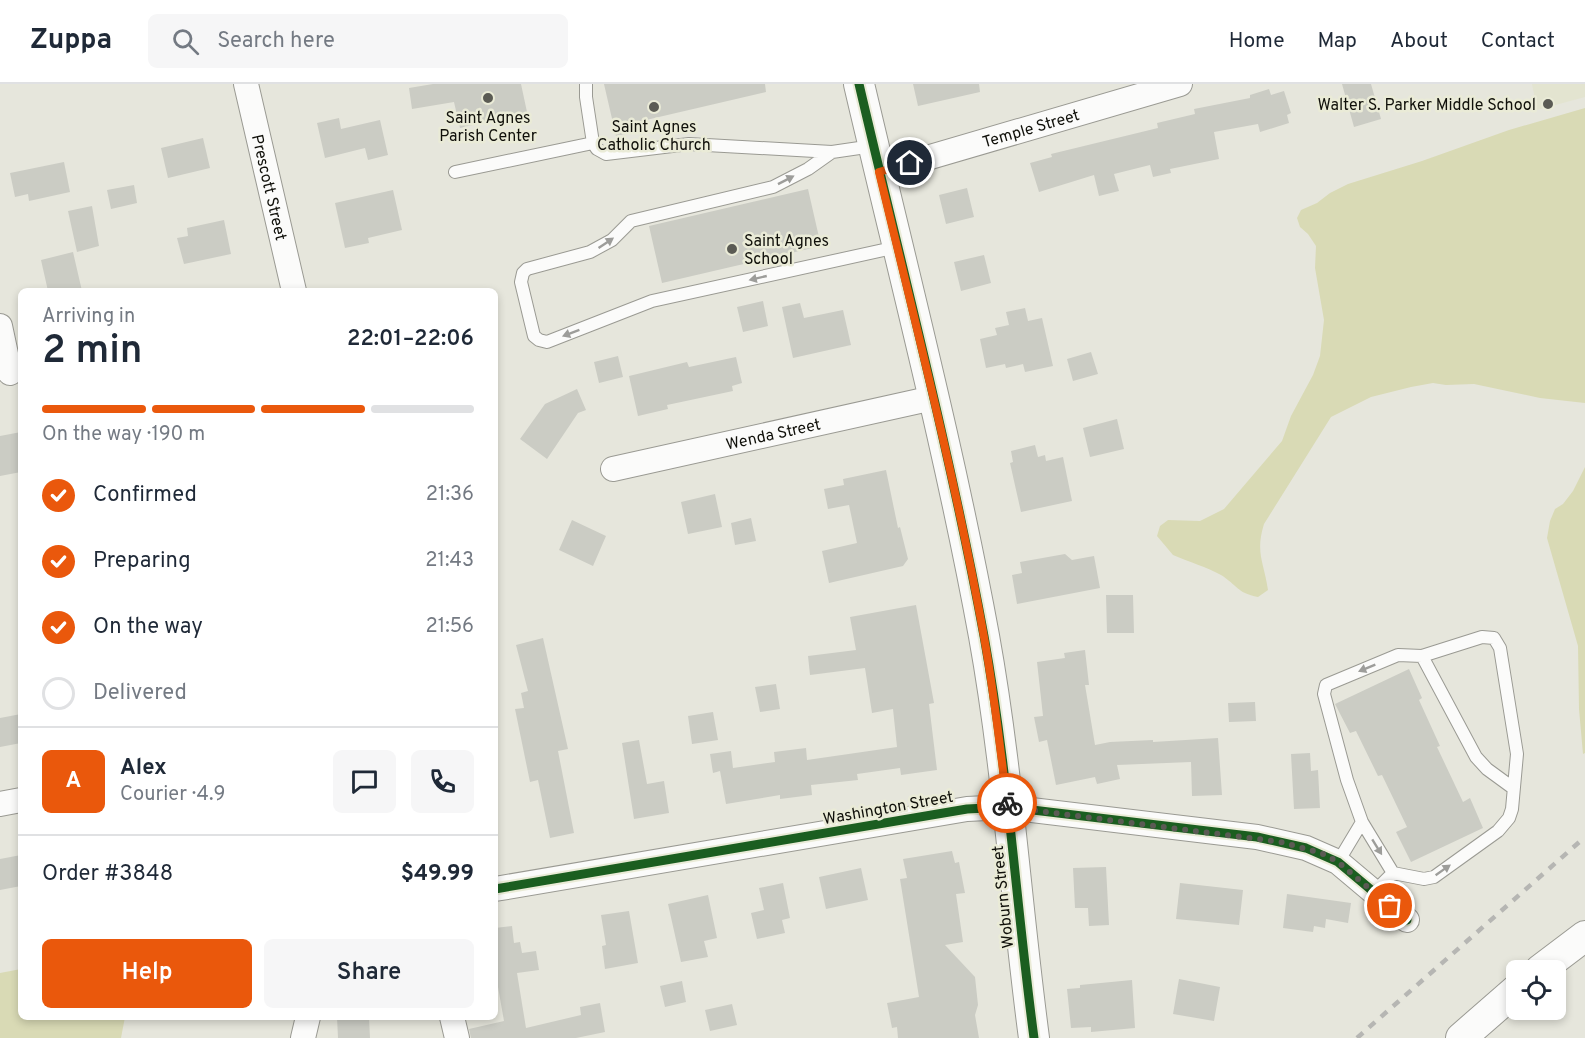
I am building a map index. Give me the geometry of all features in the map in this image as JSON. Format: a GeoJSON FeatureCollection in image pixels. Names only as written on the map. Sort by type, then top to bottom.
{"type":"FeatureCollection","features":[{"type":"Feature","properties":{"kind":"street","name":"Prescott Street"},"geometry":{"type":"LineString","coordinates":[[246,84],[293,288]]}},
{"type":"Feature","properties":{"kind":"street","name":"Woburn Street"},"geometry":{"type":"LineString","coordinates":[[859,84],[933,398],[984,635],[994,694],[1034,1038]]}},
{"type":"Feature","properties":{"kind":"street","name":"Temple Street"},"geometry":{"type":"LineString","coordinates":[[876,159],[1180,84]]}},
{"type":"Feature","properties":{"kind":"street"},"geometry":{"type":"LineString","coordinates":[[0,326],[10,373]]}},
{"type":"Feature","properties":{"kind":"street","name":"Wenda Street"},"geometry":{"type":"LineString","coordinates":[[613,469],[933,398]]}},
{"type":"Feature","properties":{"kind":"street"},"geometry":{"type":"LineString","coordinates":[[0,804],[18,801]]}},
{"type":"Feature","properties":{"kind":"street","name":"Washington Street"},"geometry":{"type":"LineString","coordinates":[[498,887],[967,809],[1007,807],[1257,837],[1306,848],[1338,862],[1407,920]]}},
{"type":"Feature","properties":{"kind":"street"},"geometry":{"type":"LineString","coordinates":[[1553,960],[1585,936]]}},
{"type":"Feature","properties":{"kind":"street"},"geometry":{"type":"LineString","coordinates":[[1469,1035],[1506,1000]]}},
{"type":"Feature","properties":{"kind":"street"},"geometry":{"type":"LineString","coordinates":[[303,1038],[307,1020]]}},
{"type":"Feature","properties":{"kind":"street"},"geometry":{"type":"LineString","coordinates":[[453,1020],[456,1038]]}},
{"type":"Feature","properties":{"kind":"lane"},"geometry":{"type":"LineString","coordinates":[[586,84],[593,143],[599,151],[609,154],[670,145],[698,144],[832,152],[876,159]]}},
{"type":"Feature","properties":{"kind":"lane"},"geometry":{"type":"LineString","coordinates":[[455,172],[593,143]]}},
{"type":"Feature","properties":{"kind":"lane"},"geometry":{"type":"LineString","coordinates":[[832,152],[808,169],[772,187],[631,221],[612,240],[590,252],[527,269],[521,282],[534,336],[542,341],[551,341],[651,301],[897,247]]}},
{"type":"Feature","properties":{"kind":"lane"},"geometry":{"type":"LineString","coordinates":[[1485,636],[1494,638],[1498,642],[1517,754],[1513,788],[1509,818],[1498,831],[1429,879],[1393,873],[1362,822],[1347,780],[1324,689],[1331,682],[1398,655],[1422,656],[1485,636]]}},
{"type":"Feature","properties":{"kind":"lane"},"geometry":{"type":"LineString","coordinates":[[1422,656],[1476,757],[1487,769],[1513,788]]}},
{"type":"Feature","properties":{"kind":"lane"},"geometry":{"type":"LineString","coordinates":[[1338,862],[1362,822]]}},
{"type":"Feature","properties":{"kind":"lane"},"geometry":{"type":"LineString","coordinates":[[1374,892],[1393,873]]}},
{"type":"Feature","properties":{"kind":"shaded area","name":"Walter S. Parker Middle School"},"geometry":{"type":"Polygon","coordinates":[[[1532,84],[1585,84],[1585,97],[1537,110],[1532,84]]]}},
{"type":"Feature","properties":{"kind":"green space"},"geometry":{"type":"Polygon","coordinates":[[[1585,108],[1585,403],[1540,398],[1474,384],[1433,383],[1371,397],[1331,417],[1264,524],[1260,550],[1268,590],[1258,597],[1251,595],[1241,591],[1216,572],[1173,555],[1157,536],[1160,526],[1168,520],[1200,521],[1224,509],[1282,441],[1291,416],[1313,375],[1320,356],[1324,320],[1315,268],[1316,246],[1300,227],[1297,218],[1301,210],[1348,184],[1509,130],[1585,108]]]}},
{"type":"Feature","properties":{"kind":"green space"},"geometry":{"type":"Polygon","coordinates":[[[1585,467],[1585,753],[1583,754],[1579,709],[1578,646],[1547,538],[1555,509],[1563,504],[1573,491],[1585,467]]]}},
{"type":"Feature","properties":{"kind":"green space"},"geometry":{"type":"Polygon","coordinates":[[[18,970],[18,1020],[124,1020],[121,1038],[0,1038],[0,973],[18,970]]]}},
{"type":"Feature","properties":{"kind":"building","name":"Saint Agnes Parish Center"},"geometry":{"type":"Polygon","coordinates":[[[433,84],[521,84],[527,112],[460,128],[454,102],[412,109],[409,88],[433,84]]]}},
{"type":"Feature","properties":{"kind":"building","name":"Saint Agnes Catholic Church"},"geometry":{"type":"Polygon","coordinates":[[[604,84],[765,84],[766,92],[646,120],[648,129],[616,136],[604,84]]]}},
{"type":"Feature","properties":{"kind":"building"},"geometry":{"type":"Polygon","coordinates":[[[913,84],[979,84],[980,92],[918,106],[913,84]]]}},
{"type":"Feature","properties":{"kind":"building"},"geometry":{"type":"Polygon","coordinates":[[[1342,84],[1371,84],[1381,119],[1354,127],[1342,84]]]}},
{"type":"Feature","properties":{"kind":"building"},"geometry":{"type":"Polygon","coordinates":[[[1269,89],[1271,95],[1284,91],[1291,113],[1287,115],[1289,123],[1260,132],[1258,124],[1214,132],[1219,159],[1170,169],[1171,173],[1153,177],[1150,165],[1114,174],[1119,191],[1099,196],[1094,175],[1039,192],[1030,163],[1052,157],[1051,154],[1158,128],[1157,123],[1195,114],[1194,109],[1250,98],[1250,95],[1269,89]]]}},
{"type":"Feature","properties":{"kind":"building"},"geometry":{"type":"Polygon","coordinates":[[[339,118],[341,129],[380,120],[388,155],[368,160],[365,148],[325,158],[317,123],[339,118]]]}},
{"type":"Feature","properties":{"kind":"building"},"geometry":{"type":"Polygon","coordinates":[[[203,138],[210,168],[168,178],[161,148],[203,138]]]}},
{"type":"Feature","properties":{"kind":"building"},"geometry":{"type":"Polygon","coordinates":[[[64,162],[70,192],[29,201],[28,194],[15,197],[10,173],[64,162]]]}},
{"type":"Feature","properties":{"kind":"building"},"geometry":{"type":"Polygon","coordinates":[[[134,185],[137,203],[111,209],[107,190],[134,185]]]}},
{"type":"Feature","properties":{"kind":"building"},"geometry":{"type":"Polygon","coordinates":[[[967,188],[974,217],[946,224],[939,195],[967,188]]]}},
{"type":"Feature","properties":{"kind":"building"},"geometry":{"type":"Polygon","coordinates":[[[808,189],[821,246],[662,283],[649,226],[808,189]]]}},
{"type":"Feature","properties":{"kind":"building"},"geometry":{"type":"Polygon","coordinates":[[[393,190],[402,230],[368,238],[369,243],[345,248],[335,203],[393,190]]]}},
{"type":"Feature","properties":{"kind":"building"},"geometry":{"type":"Polygon","coordinates":[[[92,206],[99,246],[77,252],[68,211],[92,206]]]}},
{"type":"Feature","properties":{"kind":"building"},"geometry":{"type":"Polygon","coordinates":[[[224,220],[231,254],[184,264],[177,238],[188,236],[187,228],[224,220]]]}},
{"type":"Feature","properties":{"kind":"building"},"geometry":{"type":"Polygon","coordinates":[[[73,252],[81,288],[47,288],[41,260],[73,252]]]}},
{"type":"Feature","properties":{"kind":"building"},"geometry":{"type":"Polygon","coordinates":[[[984,255],[991,283],[961,291],[954,262],[984,255]]]}},
{"type":"Feature","properties":{"kind":"building"},"geometry":{"type":"Polygon","coordinates":[[[763,301],[768,326],[743,332],[737,307],[763,301]]]}},
{"type":"Feature","properties":{"kind":"building"},"geometry":{"type":"Polygon","coordinates":[[[800,303],[804,318],[843,310],[851,345],[793,358],[782,307],[800,303]]]}},
{"type":"Feature","properties":{"kind":"building"},"geometry":{"type":"Polygon","coordinates":[[[1025,308],[1028,321],[1042,318],[1053,366],[1025,372],[1023,364],[1006,368],[1005,364],[986,368],[980,339],[997,335],[995,328],[1009,325],[1006,312],[1025,308]]]}},
{"type":"Feature","properties":{"kind":"building"},"geometry":{"type":"Polygon","coordinates":[[[1091,352],[1098,374],[1073,381],[1067,359],[1091,352]]]}},
{"type":"Feature","properties":{"kind":"building"},"geometry":{"type":"Polygon","coordinates":[[[618,356],[623,377],[599,383],[594,362],[618,356]]]}},
{"type":"Feature","properties":{"kind":"building"},"geometry":{"type":"Polygon","coordinates":[[[736,357],[742,383],[732,386],[733,391],[667,405],[668,409],[638,416],[629,376],[687,362],[689,367],[736,357]]]}},
{"type":"Feature","properties":{"kind":"building"},"geometry":{"type":"Polygon","coordinates":[[[577,389],[586,410],[578,413],[547,459],[520,439],[545,404],[577,389]]]}},
{"type":"Feature","properties":{"kind":"building"},"geometry":{"type":"Polygon","coordinates":[[[1117,419],[1124,449],[1090,457],[1083,428],[1117,419]]]}},
{"type":"Feature","properties":{"kind":"building"},"geometry":{"type":"Polygon","coordinates":[[[18,433],[18,473],[0,476],[0,436],[18,433]]]}},
{"type":"Feature","properties":{"kind":"building"},"geometry":{"type":"Polygon","coordinates":[[[1035,445],[1038,457],[1045,455],[1046,461],[1063,457],[1072,501],[1021,512],[1010,463],[1013,462],[1011,451],[1035,445]]]}},
{"type":"Feature","properties":{"kind":"building"},"geometry":{"type":"Polygon","coordinates":[[[886,470],[898,528],[900,527],[908,559],[903,566],[829,583],[822,551],[857,543],[849,505],[828,509],[824,489],[844,485],[843,479],[886,470]]]}},
{"type":"Feature","properties":{"kind":"building"},"geometry":{"type":"Polygon","coordinates":[[[715,494],[722,527],[688,534],[681,502],[715,494]]]}},
{"type":"Feature","properties":{"kind":"building"},"geometry":{"type":"Polygon","coordinates":[[[751,518],[756,541],[735,545],[731,523],[751,518]]]}},
{"type":"Feature","properties":{"kind":"building"},"geometry":{"type":"Polygon","coordinates":[[[572,520],[606,536],[593,566],[559,550],[572,520]]]}},
{"type":"Feature","properties":{"kind":"building"},"geometry":{"type":"Polygon","coordinates":[[[1065,554],[1072,560],[1094,556],[1100,588],[1017,604],[1012,575],[1022,573],[1020,562],[1065,554]]]}},
{"type":"Feature","properties":{"kind":"building"},"geometry":{"type":"Polygon","coordinates":[[[1106,595],[1133,595],[1134,633],[1107,633],[1106,595]]]}},
{"type":"Feature","properties":{"kind":"building"},"geometry":{"type":"Polygon","coordinates":[[[916,605],[934,703],[929,704],[937,770],[901,775],[900,768],[857,774],[858,780],[811,785],[812,795],[780,799],[780,795],[726,804],[720,771],[713,773],[710,754],[731,751],[733,768],[775,762],[774,752],[806,748],[807,760],[897,747],[893,709],[872,713],[865,668],[810,675],[808,656],[856,650],[850,617],[916,605]]]}},
{"type":"Feature","properties":{"kind":"building"},"geometry":{"type":"Polygon","coordinates":[[[543,638],[568,749],[558,751],[574,833],[550,838],[538,780],[530,782],[515,709],[524,708],[521,693],[528,691],[516,645],[543,638]]]}},
{"type":"Feature","properties":{"kind":"building"},"geometry":{"type":"Polygon","coordinates":[[[1085,650],[1089,685],[1085,685],[1095,745],[1110,742],[1218,738],[1222,795],[1192,796],[1191,762],[1117,765],[1120,779],[1097,784],[1095,777],[1056,785],[1047,740],[1039,742],[1034,717],[1043,716],[1037,662],[1065,658],[1064,653],[1085,650]]]}},
{"type":"Feature","properties":{"kind":"building"},"geometry":{"type":"Polygon","coordinates":[[[1409,669],[1422,698],[1419,700],[1440,746],[1437,747],[1463,802],[1470,798],[1483,828],[1411,862],[1396,832],[1407,827],[1382,775],[1378,776],[1356,731],[1350,733],[1335,704],[1409,669]]]}},
{"type":"Feature","properties":{"kind":"building"},"geometry":{"type":"Polygon","coordinates":[[[776,684],[780,709],[760,712],[755,687],[776,684]]]}},
{"type":"Feature","properties":{"kind":"building"},"geometry":{"type":"Polygon","coordinates":[[[1255,702],[1256,721],[1229,722],[1228,703],[1255,702]]]}},
{"type":"Feature","properties":{"kind":"building"},"geometry":{"type":"Polygon","coordinates":[[[713,712],[718,740],[692,744],[688,716],[713,712]]]}},
{"type":"Feature","properties":{"kind":"building"},"geometry":{"type":"Polygon","coordinates":[[[18,715],[18,744],[0,747],[0,718],[18,715]]]}},
{"type":"Feature","properties":{"kind":"building"},"geometry":{"type":"Polygon","coordinates":[[[639,740],[647,784],[664,781],[669,813],[634,819],[622,743],[639,740]]]}},
{"type":"Feature","properties":{"kind":"building"},"geometry":{"type":"Polygon","coordinates":[[[1310,753],[1311,771],[1318,770],[1320,808],[1294,809],[1291,754],[1310,753]]]}},
{"type":"Feature","properties":{"kind":"building"},"geometry":{"type":"Polygon","coordinates":[[[952,851],[955,863],[959,862],[965,893],[956,894],[963,942],[945,945],[975,977],[978,1005],[975,1015],[979,1038],[898,1038],[897,1027],[892,1028],[887,1003],[919,997],[900,879],[907,878],[903,859],[952,851]]]}},
{"type":"Feature","properties":{"kind":"building"},"geometry":{"type":"Polygon","coordinates":[[[18,856],[18,887],[0,890],[0,859],[18,856]]]}},
{"type":"Feature","properties":{"kind":"building"},"geometry":{"type":"Polygon","coordinates":[[[1106,867],[1109,925],[1089,926],[1088,908],[1075,908],[1073,868],[1106,867]]]}},
{"type":"Feature","properties":{"kind":"building"},"geometry":{"type":"Polygon","coordinates":[[[861,868],[868,900],[826,909],[819,877],[861,868]]]}},
{"type":"Feature","properties":{"kind":"building"},"geometry":{"type":"Polygon","coordinates":[[[783,883],[790,918],[782,920],[785,933],[757,939],[751,913],[764,910],[759,888],[783,883]]]}},
{"type":"Feature","properties":{"kind":"building"},"geometry":{"type":"Polygon","coordinates":[[[1180,883],[1243,890],[1239,925],[1176,919],[1180,883]]]}},
{"type":"Feature","properties":{"kind":"building"},"geometry":{"type":"Polygon","coordinates":[[[1287,894],[1351,903],[1348,923],[1326,919],[1325,928],[1314,926],[1313,932],[1283,928],[1287,894]]]}},
{"type":"Feature","properties":{"kind":"building"},"geometry":{"type":"Polygon","coordinates":[[[708,895],[717,938],[704,941],[708,957],[681,962],[668,904],[708,895]]]}},
{"type":"Feature","properties":{"kind":"building"},"geometry":{"type":"Polygon","coordinates":[[[629,911],[638,963],[605,969],[602,946],[606,945],[601,915],[629,911]]]}},
{"type":"Feature","properties":{"kind":"building"},"geometry":{"type":"Polygon","coordinates":[[[512,926],[514,943],[520,942],[522,953],[536,951],[539,970],[517,973],[526,1028],[581,1015],[580,1007],[600,1003],[605,1032],[576,1038],[471,1038],[469,1029],[504,1021],[498,987],[498,928],[512,926]]]}},
{"type":"Feature","properties":{"kind":"building"},"geometry":{"type":"Polygon","coordinates":[[[1179,979],[1220,987],[1214,1021],[1173,1014],[1179,979]]]}},
{"type":"Feature","properties":{"kind":"building"},"geometry":{"type":"Polygon","coordinates":[[[1132,980],[1135,1028],[1091,1032],[1091,1027],[1071,1028],[1067,989],[1080,988],[1080,985],[1132,980]]]}},
{"type":"Feature","properties":{"kind":"building"},"geometry":{"type":"Polygon","coordinates":[[[682,981],[686,1002],[665,1007],[660,986],[682,981]]]}},
{"type":"Feature","properties":{"kind":"building"},"geometry":{"type":"Polygon","coordinates":[[[732,1004],[737,1025],[710,1031],[705,1010],[732,1004]]]}},
{"type":"Feature","properties":{"kind":"building"},"geometry":{"type":"Polygon","coordinates":[[[337,1020],[369,1020],[370,1038],[338,1038],[337,1020]]]}},
{"type":"Feature","properties":{"kind":"railway"},"geometry":{"type":"LineString","coordinates":[[1357,1038],[1585,837]]}},
{"type":"Feature","properties":{"kind":"cycle path"},"geometry":{"type":"LineString","coordinates":[[859,84],[941,429],[984,636],[1006,786],[1034,1038]]}},
{"type":"Feature","properties":{"kind":"cycle path"},"geometry":{"type":"LineString","coordinates":[[498,888],[967,809],[1007,807],[1257,837],[1306,848],[1338,862],[1407,920]]}},
{"type":"Feature","properties":{"kind":"way so far"},"geometry":{"type":"LineString","coordinates":[[1007,803],[1007,807],[1257,837],[1306,848],[1338,862],[1390,906]]}},
{"type":"Feature","properties":{"kind":"place","name":"Saint Agnes Parish Center"},"geometry":{"type":"Point","coordinates":[488,98]}},
{"type":"Feature","properties":{"kind":"place","name":"Walter S. Parker Middle School"},"geometry":{"type":"Point","coordinates":[1548,104]}},
{"type":"Feature","properties":{"kind":"place","name":"Saint Agnes Catholic Church"},"geometry":{"type":"Point","coordinates":[654,107]}},
{"type":"Feature","properties":{"kind":"place","name":"Saint Agnes School"},"geometry":{"type":"Point","coordinates":[732,249]}},
{"type":"Feature","properties":{"kind":"route"},"geometry":{"type":"LineString","coordinates":[[910,163],[879,172],[933,398],[984,635],[1007,803]]}}]}
